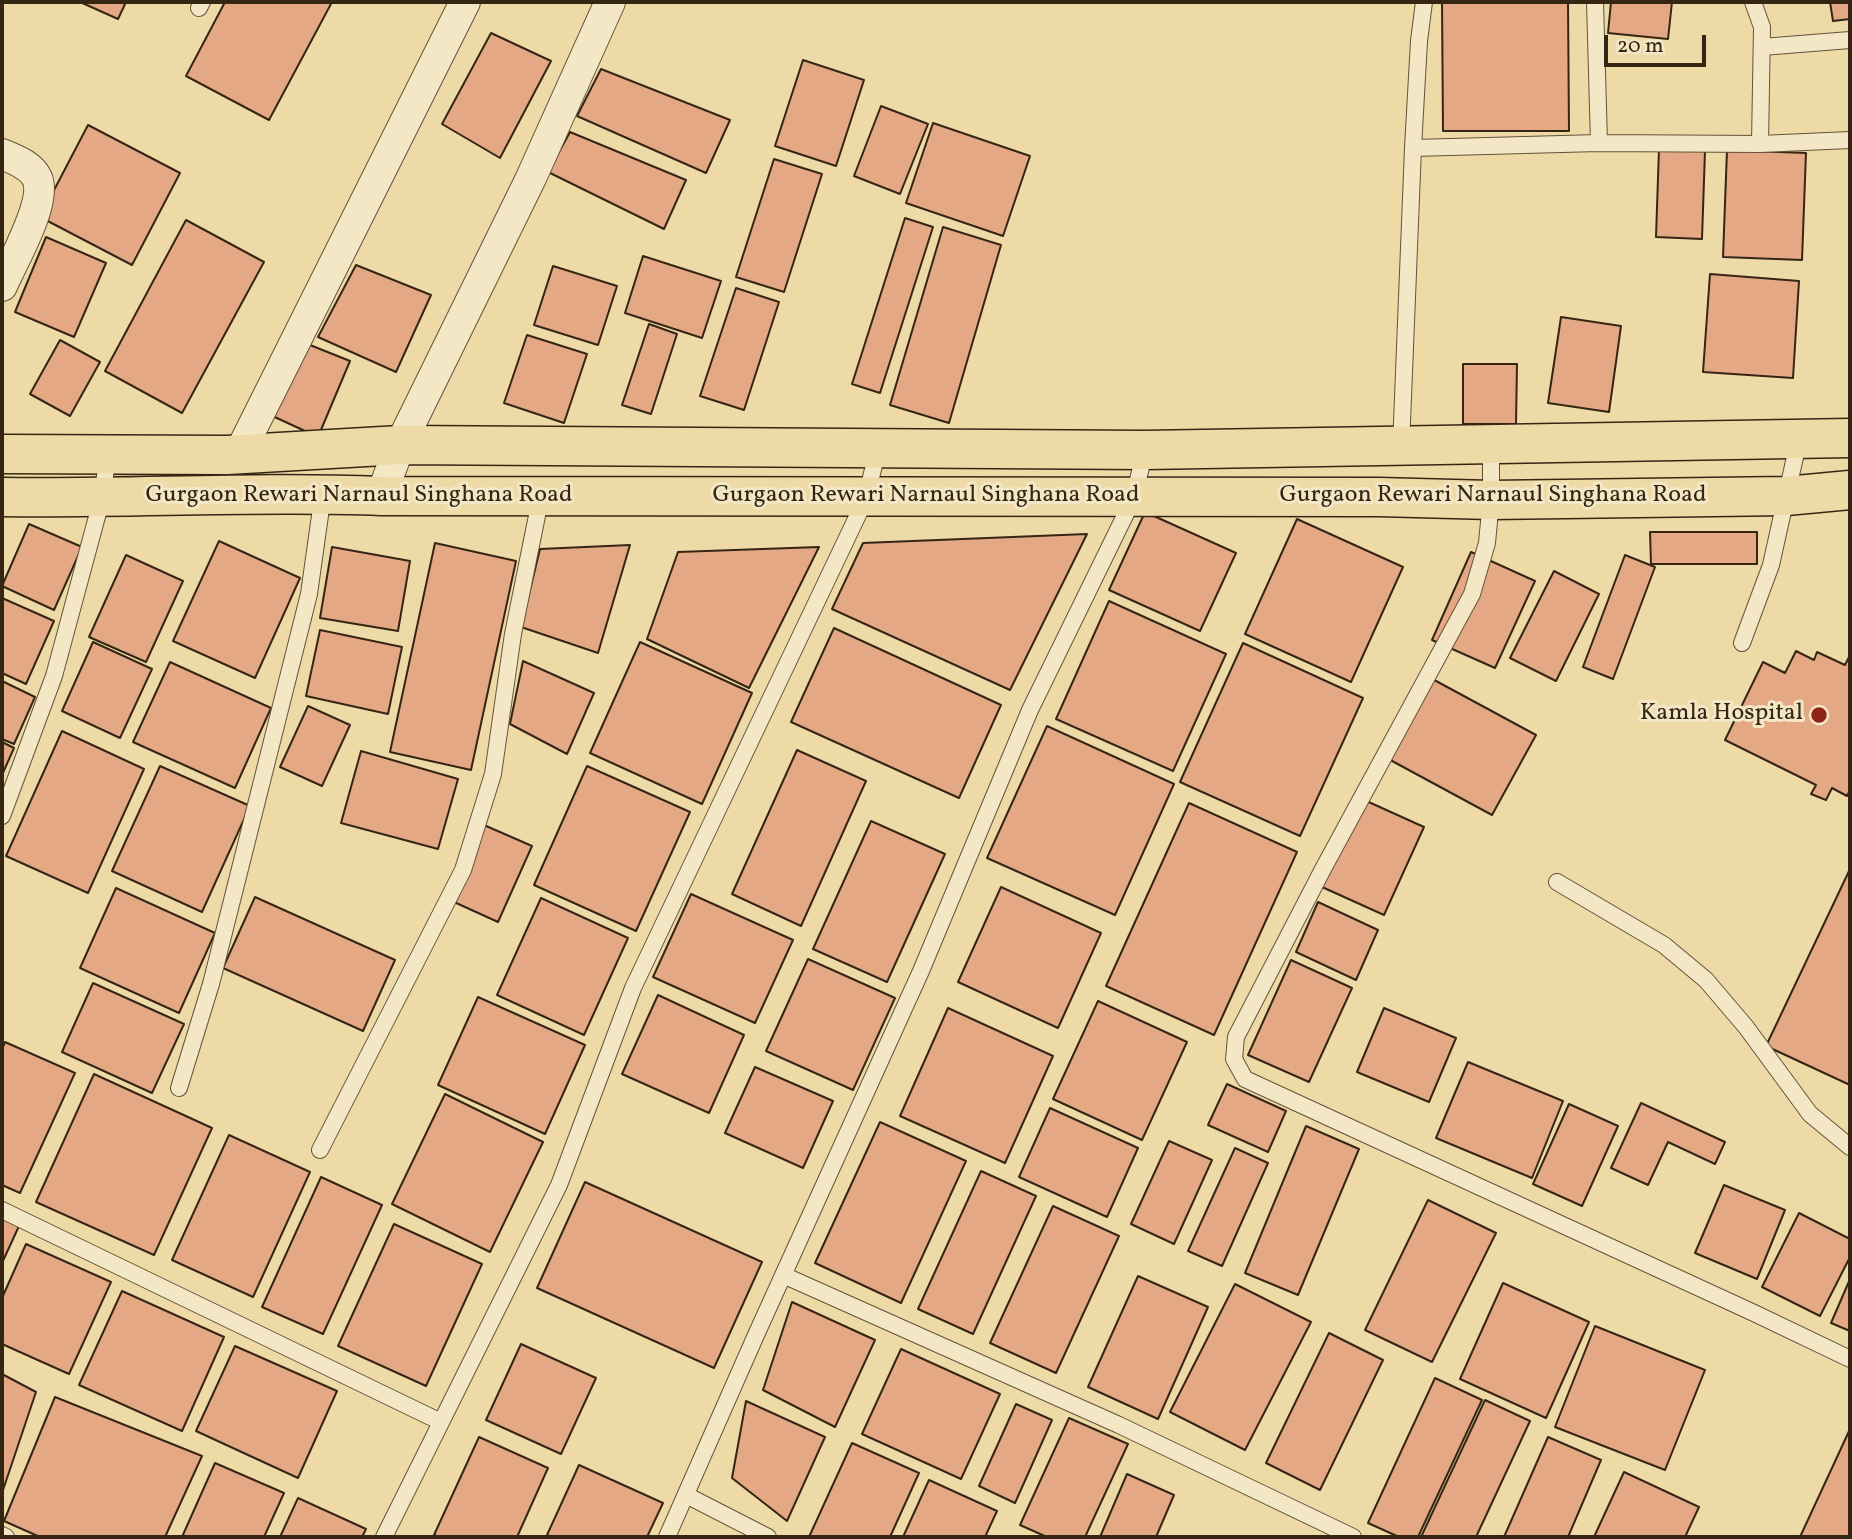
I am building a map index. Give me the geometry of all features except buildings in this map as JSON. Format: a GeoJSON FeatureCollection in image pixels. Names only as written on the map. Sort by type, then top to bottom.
{"type":"FeatureCollection","features":[{"type":"Feature","properties":{"kind":"highway"},"geometry":{"type":"LineString","coordinates":[[2,454],[239,454],[400,445],[1145,450],[1850,438]]}},
{"type":"Feature","properties":{"kind":"highway","name":"Gurgaon Rewari Narnaul Singhana Road"},"geometry":{"type":"LineString","coordinates":[[2,497],[323,494],[866,498],[1379,497],[1491,500],[1786,496],[1850,490]]}},
{"type":"Feature","properties":{"kind":"street"},"geometry":{"type":"LineString","coordinates":[[239,454],[465,2]]}},
{"type":"Feature","properties":{"kind":"street"},"geometry":{"type":"LineString","coordinates":[[381,496],[400,445],[531,178],[610,2]]}},
{"type":"Feature","properties":{"kind":"street"},"geometry":{"type":"LineString","coordinates":[[2,154],[25,164],[38,179],[40,202],[2,286]]}},
{"type":"Feature","properties":{"kind":"lane"},"geometry":{"type":"LineString","coordinates":[[1401,446],[1413,148],[1424,2]]}},
{"type":"Feature","properties":{"kind":"lane"},"geometry":{"type":"LineString","coordinates":[[1595,2],[1599,143]]}},
{"type":"Feature","properties":{"kind":"lane"},"geometry":{"type":"LineString","coordinates":[[1752,2],[1762,27],[1760,144]]}},
{"type":"Feature","properties":{"kind":"lane"},"geometry":{"type":"LineString","coordinates":[[1762,47],[1850,40]]}},
{"type":"Feature","properties":{"kind":"lane"},"geometry":{"type":"LineString","coordinates":[[1413,148],[1599,143],[1760,144],[1850,140]]}},
{"type":"Feature","properties":{"kind":"lane"},"geometry":{"type":"LineString","coordinates":[[1742,643],[1771,565],[1799,439]]}},
{"type":"Feature","properties":{"kind":"lane"},"geometry":{"type":"LineString","coordinates":[[1491,446],[1491,500],[1487,543],[1472,594],[1323,869],[1236,1037],[1234,1059],[1245,1079],[1680,1278],[1850,1359]]}},
{"type":"Feature","properties":{"kind":"lane"},"geometry":{"type":"LineString","coordinates":[[384,1537],[559,1185],[634,988],[866,498],[878,449]]}},
{"type":"Feature","properties":{"kind":"lane"},"geometry":{"type":"LineString","coordinates":[[667,1537],[921,971],[1030,710],[1135,497],[1145,450]]}},
{"type":"Feature","properties":{"kind":"lane"},"geometry":{"type":"LineString","coordinates":[[2,816],[54,676],[102,498],[108,454]]}},
{"type":"Feature","properties":{"kind":"lane"},"geometry":{"type":"LineString","coordinates":[[179,1088],[211,984],[309,594],[323,494]]}},
{"type":"Feature","properties":{"kind":"lane"},"geometry":{"type":"LineString","coordinates":[[320,1150],[463,870],[493,774],[513,634],[541,496]]}},
{"type":"Feature","properties":{"kind":"lane"},"geometry":{"type":"LineString","coordinates":[[1557,882],[1664,945],[1706,981],[1746,1027],[1810,1114],[1850,1147]]}},
{"type":"Feature","properties":{"kind":"lane"},"geometry":{"type":"LineString","coordinates":[[2,1210],[441,1422]]}},
{"type":"Feature","properties":{"kind":"lane"},"geometry":{"type":"LineString","coordinates":[[783,1275],[1119,1425],[1353,1537]]}},
{"type":"Feature","properties":{"kind":"lane"},"geometry":{"type":"LineString","coordinates":[[686,1495],[768,1537]]}},
{"type":"Feature","properties":{"kind":"place","name":"Kamla Hospital"},"geometry":{"type":"Point","coordinates":[1819,715]}}]}
